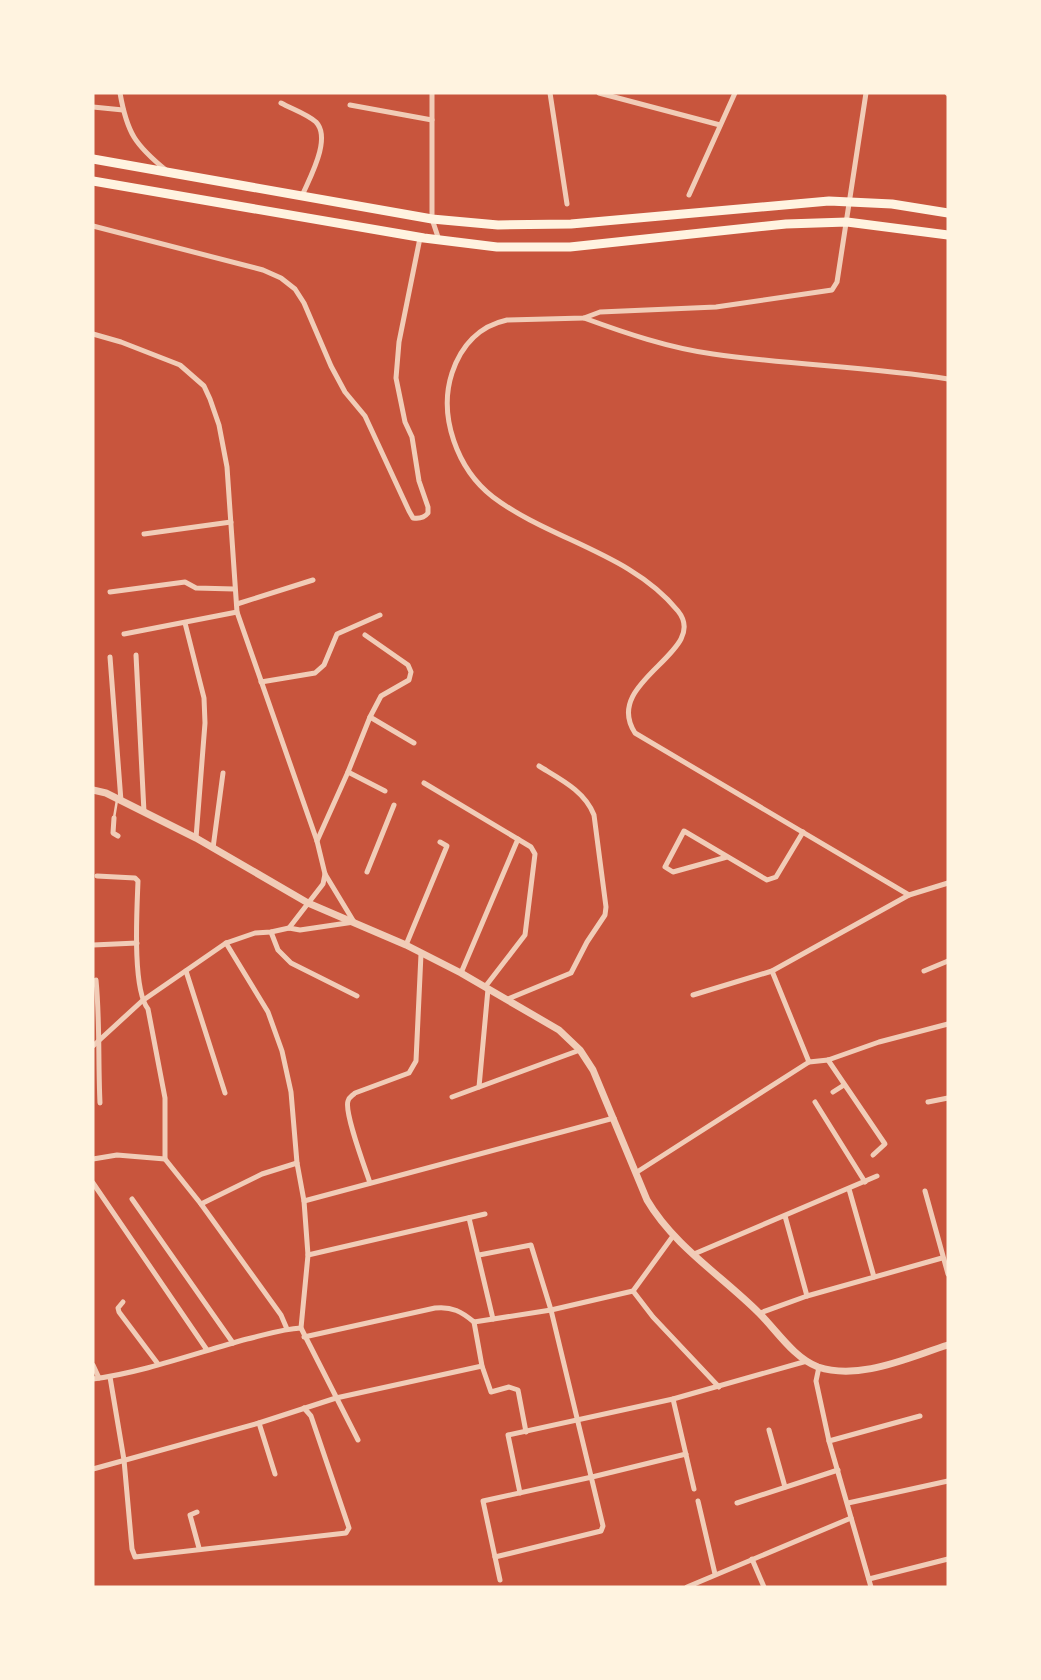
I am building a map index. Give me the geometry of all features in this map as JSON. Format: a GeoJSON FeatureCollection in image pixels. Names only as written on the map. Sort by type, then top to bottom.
{"type":"FeatureCollection","features":[{"type":"Feature","properties":{"kind":"main road"},"geometry":{"type":"LineString","coordinates":[[93,159],[432,219],[532,226],[850,201],[892,204],[948,213]]}},
{"type":"Feature","properties":{"kind":"main road"},"geometry":{"type":"LineString","coordinates":[[93,181],[420,237],[497,247],[570,247],[786,224],[847,222],[948,235]]}},
{"type":"Feature","properties":{"kind":"street"},"geometry":{"type":"LineString","coordinates":[[120,93],[133,139],[169,173]]}},
{"type":"Feature","properties":{"kind":"street"},"geometry":{"type":"LineString","coordinates":[[432,93],[432,219],[439,240]]}},
{"type":"Feature","properties":{"kind":"street"},"geometry":{"type":"LineString","coordinates":[[550,93],[567,204]]}},
{"type":"Feature","properties":{"kind":"street"},"geometry":{"type":"LineString","coordinates":[[598,93],[720,125]]}},
{"type":"Feature","properties":{"kind":"street"},"geometry":{"type":"LineString","coordinates":[[689,195],[735,93]]}},
{"type":"Feature","properties":{"kind":"street"},"geometry":{"type":"LineString","coordinates":[[866,93],[836,286],[832,290],[716,307],[600,312],[584,318],[507,320],[495,323],[477,333],[461,354],[447,390],[447,408],[455,444],[464,463],[493,496],[624,566],[646,581],[679,611],[683,626],[678,642],[666,660],[639,684],[630,700],[630,718],[635,733],[909,895]]}},
{"type":"Feature","properties":{"kind":"street"},"geometry":{"type":"LineString","coordinates":[[281,103],[315,121],[321,134],[322,142],[317,160],[302,196]]}},
{"type":"Feature","properties":{"kind":"street"},"geometry":{"type":"LineString","coordinates":[[350,105],[432,120]]}},
{"type":"Feature","properties":{"kind":"street"},"geometry":{"type":"LineString","coordinates":[[93,107],[123,110]]}},
{"type":"Feature","properties":{"kind":"street"},"geometry":{"type":"LineString","coordinates":[[93,226],[263,270],[281,278],[295,289],[345,392],[365,416],[413,518],[421,518],[428,513],[428,507],[419,481],[412,437],[405,422],[396,378],[398,342],[420,237]]}},
{"type":"Feature","properties":{"kind":"street"},"geometry":{"type":"LineString","coordinates":[[584,318],[624,332],[710,354],[948,379]]}},
{"type":"Feature","properties":{"kind":"street"},"geometry":{"type":"LineString","coordinates":[[93,334],[180,365],[204,386],[213,406],[225,455],[237,612],[317,841],[325,874],[354,922]]}},
{"type":"Feature","properties":{"kind":"street"},"geometry":{"type":"LineString","coordinates":[[144,534],[231,522]]}},
{"type":"Feature","properties":{"kind":"street"},"geometry":{"type":"LineString","coordinates":[[237,604],[313,580]]}},
{"type":"Feature","properties":{"kind":"street"},"geometry":{"type":"LineString","coordinates":[[110,592],[185,582],[196,588],[234,589]]}},
{"type":"Feature","properties":{"kind":"street"},"geometry":{"type":"LineString","coordinates":[[124,634],[237,612]]}},
{"type":"Feature","properties":{"kind":"street"},"geometry":{"type":"LineString","coordinates":[[261,682],[316,673],[327,659],[337,634],[380,615]]}},
{"type":"Feature","properties":{"kind":"street"},"geometry":{"type":"LineString","coordinates":[[185,623],[204,698],[205,723],[196,838]]}},
{"type":"Feature","properties":{"kind":"street"},"geometry":{"type":"LineString","coordinates":[[317,841],[381,696],[409,680],[411,672],[408,665],[365,635]]}},
{"type":"Feature","properties":{"kind":"street"},"geometry":{"type":"LineString","coordinates":[[136,655],[144,813]]}},
{"type":"Feature","properties":{"kind":"street"},"geometry":{"type":"LineString","coordinates":[[110,657],[119,800]]}},
{"type":"Feature","properties":{"kind":"street"},"geometry":{"type":"LineString","coordinates":[[370,717],[414,743]]}},
{"type":"Feature","properties":{"kind":"street"},"geometry":{"type":"LineString","coordinates":[[508,999],[571,973],[605,915],[591,806],[565,782],[539,766]]}},
{"type":"Feature","properties":{"kind":"street"},"geometry":{"type":"LineString","coordinates":[[213,848],[223,772]]}},
{"type":"Feature","properties":{"kind":"street"},"geometry":{"type":"LineString","coordinates":[[348,772],[385,791]]}},
{"type":"Feature","properties":{"kind":"street"},"geometry":{"type":"LineString","coordinates":[[424,783],[531,847],[535,854],[527,929],[523,939],[487,988],[480,1087]]}},
{"type":"Feature","properties":{"kind":"street"},"geometry":{"type":"LineString","coordinates":[[93,790],[196,838],[308,903],[406,945],[508,999],[559,1030],[580,1050],[593,1070],[647,1200],[673,1236],[760,1313],[807,1361],[819,1367],[845,1371],[868,1369],[948,1345]]}},
{"type":"Feature","properties":{"kind":"street"},"geometry":{"type":"LineString","coordinates":[[367,872],[394,805]]}},
{"type":"Feature","properties":{"kind":"street"},"geometry":{"type":"LineString","coordinates":[[114,818],[113,834],[118,836]]}},
{"type":"Feature","properties":{"kind":"street"},"geometry":{"type":"LineString","coordinates":[[727,858],[673,872],[665,867],[684,831],[727,858],[767,880],[772,880],[803,832]]}},
{"type":"Feature","properties":{"kind":"street"},"geometry":{"type":"LineString","coordinates":[[461,974],[518,839]]}},
{"type":"Feature","properties":{"kind":"street"},"geometry":{"type":"LineString","coordinates":[[406,945],[447,846],[440,842]]}},
{"type":"Feature","properties":{"kind":"street"},"geometry":{"type":"LineString","coordinates":[[289,928],[323,884],[325,874]]}},
{"type":"Feature","properties":{"kind":"street"},"geometry":{"type":"LineString","coordinates":[[97,876],[135,878],[138,881],[137,943],[142,1001],[148,1009],[165,1098],[165,1159],[281,1315],[287,1329]]}},
{"type":"Feature","properties":{"kind":"street"},"geometry":{"type":"LineString","coordinates":[[693,995],[772,971],[909,895],[948,883]]}},
{"type":"Feature","properties":{"kind":"street"},"geometry":{"type":"LineString","coordinates":[[95,1044],[142,1001],[226,943],[247,934],[354,922]]}},
{"type":"Feature","properties":{"kind":"street"},"geometry":{"type":"LineString","coordinates":[[271,932],[278,950],[291,964],[357,996]]}},
{"type":"Feature","properties":{"kind":"street"},"geometry":{"type":"LineString","coordinates":[[93,945],[137,943]]}},
{"type":"Feature","properties":{"kind":"street"},"geometry":{"type":"LineString","coordinates":[[226,943],[268,1012],[282,1051],[291,1093],[308,1255],[301,1328],[358,1440]]}},
{"type":"Feature","properties":{"kind":"street"},"geometry":{"type":"LineString","coordinates":[[370,1183],[349,1117],[347,1102],[349,1097],[409,1073],[416,1061],[421,954]]}},
{"type":"Feature","properties":{"kind":"street"},"geometry":{"type":"LineString","coordinates":[[924,971],[948,961]]}},
{"type":"Feature","properties":{"kind":"street"},"geometry":{"type":"LineString","coordinates":[[186,971],[225,1093]]}},
{"type":"Feature","properties":{"kind":"street"},"geometry":{"type":"LineString","coordinates":[[772,971],[808,1062]]}},
{"type":"Feature","properties":{"kind":"street"},"geometry":{"type":"LineString","coordinates":[[96,980],[100,1017],[95,1044],[100,1103]]}},
{"type":"Feature","properties":{"kind":"street"},"geometry":{"type":"LineString","coordinates":[[637,1172],[808,1062],[828,1060],[879,1042],[948,1024]]}},
{"type":"Feature","properties":{"kind":"street"},"geometry":{"type":"LineString","coordinates":[[452,1097],[580,1050]]}},
{"type":"Feature","properties":{"kind":"street"},"geometry":{"type":"LineString","coordinates":[[828,1060],[884,1144],[873,1155]]}},
{"type":"Feature","properties":{"kind":"street"},"geometry":{"type":"LineString","coordinates":[[833,1092],[844,1084]]}},
{"type":"Feature","properties":{"kind":"street"},"geometry":{"type":"LineString","coordinates":[[928,1102],[948,1098]]}},
{"type":"Feature","properties":{"kind":"street"},"geometry":{"type":"LineString","coordinates":[[816,1102],[865,1182]]}},
{"type":"Feature","properties":{"kind":"street"},"geometry":{"type":"LineString","coordinates":[[304,1201],[614,1118]]}},
{"type":"Feature","properties":{"kind":"street"},"geometry":{"type":"LineString","coordinates":[[93,1159],[117,1155],[165,1159]]}},
{"type":"Feature","properties":{"kind":"street"},"geometry":{"type":"LineString","coordinates":[[201,1204],[262,1174],[298,1163]]}},
{"type":"Feature","properties":{"kind":"street"},"geometry":{"type":"LineString","coordinates":[[694,1254],[877,1176]]}},
{"type":"Feature","properties":{"kind":"street"},"geometry":{"type":"LineString","coordinates":[[93,1183],[207,1350]]}},
{"type":"Feature","properties":{"kind":"street"},"geometry":{"type":"LineString","coordinates":[[849,1189],[874,1277]]}},
{"type":"Feature","properties":{"kind":"street"},"geometry":{"type":"LineString","coordinates":[[925,1191],[948,1274]]}},
{"type":"Feature","properties":{"kind":"street"},"geometry":{"type":"LineString","coordinates":[[132,1199],[233,1343]]}},
{"type":"Feature","properties":{"kind":"street"},"geometry":{"type":"LineString","coordinates":[[308,1255],[485,1214]]}},
{"type":"Feature","properties":{"kind":"street"},"geometry":{"type":"LineString","coordinates":[[785,1216],[807,1296]]}},
{"type":"Feature","properties":{"kind":"street"},"geometry":{"type":"LineString","coordinates":[[469,1218],[493,1319]]}},
{"type":"Feature","properties":{"kind":"street"},"geometry":{"type":"LineString","coordinates":[[474,1322],[551,1310],[633,1291],[673,1236]]}},
{"type":"Feature","properties":{"kind":"street"},"geometry":{"type":"LineString","coordinates":[[478,1255],[531,1245],[551,1310],[602,1520],[601,1531],[495,1557]]}},
{"type":"Feature","properties":{"kind":"street"},"geometry":{"type":"LineString","coordinates":[[760,1313],[807,1296],[942,1258]]}},
{"type":"Feature","properties":{"kind":"street"},"geometry":{"type":"LineString","coordinates":[[633,1291],[653,1317],[719,1387]]}},
{"type":"Feature","properties":{"kind":"street"},"geometry":{"type":"LineString","coordinates":[[122,1302],[118,1308],[119,1312],[158,1364]]}},
{"type":"Feature","properties":{"kind":"street"},"geometry":{"type":"LineString","coordinates":[[304,1337],[443,1307],[459,1311],[474,1322],[482,1366],[491,1392],[509,1387],[518,1390],[526,1432]]}},
{"type":"Feature","properties":{"kind":"street"},"geometry":{"type":"LineString","coordinates":[[93,1365],[96,1378],[110,1377],[287,1329],[301,1328]]}},
{"type":"Feature","properties":{"kind":"street"},"geometry":{"type":"LineString","coordinates":[[520,1493],[508,1435],[673,1399],[807,1361]]}},
{"type":"Feature","properties":{"kind":"street"},"geometry":{"type":"LineString","coordinates":[[93,1469],[259,1423],[336,1398],[482,1366]]}},
{"type":"Feature","properties":{"kind":"street"},"geometry":{"type":"LineString","coordinates":[[819,1367],[816,1381],[829,1441],[871,1587]]}},
{"type":"Feature","properties":{"kind":"street"},"geometry":{"type":"LineString","coordinates":[[110,1377],[124,1460],[133,1555],[138,1557],[346,1533],[349,1528],[311,1416],[304,1408]]}},
{"type":"Feature","properties":{"kind":"street"},"geometry":{"type":"LineString","coordinates":[[673,1399],[694,1489]]}},
{"type":"Feature","properties":{"kind":"street"},"geometry":{"type":"LineString","coordinates":[[829,1441],[920,1416]]}},
{"type":"Feature","properties":{"kind":"street"},"geometry":{"type":"LineString","coordinates":[[259,1423],[275,1474]]}},
{"type":"Feature","properties":{"kind":"street"},"geometry":{"type":"LineString","coordinates":[[769,1430],[785,1487]]}},
{"type":"Feature","properties":{"kind":"street"},"geometry":{"type":"LineString","coordinates":[[500,1580],[483,1501],[686,1454]]}},
{"type":"Feature","properties":{"kind":"street"},"geometry":{"type":"LineString","coordinates":[[737,1503],[838,1469]]}},
{"type":"Feature","properties":{"kind":"street"},"geometry":{"type":"LineString","coordinates":[[848,1503],[948,1481]]}},
{"type":"Feature","properties":{"kind":"street"},"geometry":{"type":"LineString","coordinates":[[698,1501],[715,1574]]}},
{"type":"Feature","properties":{"kind":"street"},"geometry":{"type":"LineString","coordinates":[[197,1512],[190,1515],[199,1548]]}},
{"type":"Feature","properties":{"kind":"street"},"geometry":{"type":"LineString","coordinates":[[687,1587],[851,1518]]}},
{"type":"Feature","properties":{"kind":"street"},"geometry":{"type":"LineString","coordinates":[[752,1559],[764,1587]]}},
{"type":"Feature","properties":{"kind":"street"},"geometry":{"type":"LineString","coordinates":[[869,1579],[948,1559]]}},
{"type":"Feature","properties":{"kind":"lane"},"geometry":{"type":"LineString","coordinates":[[114,818],[119,800]]}}]}
